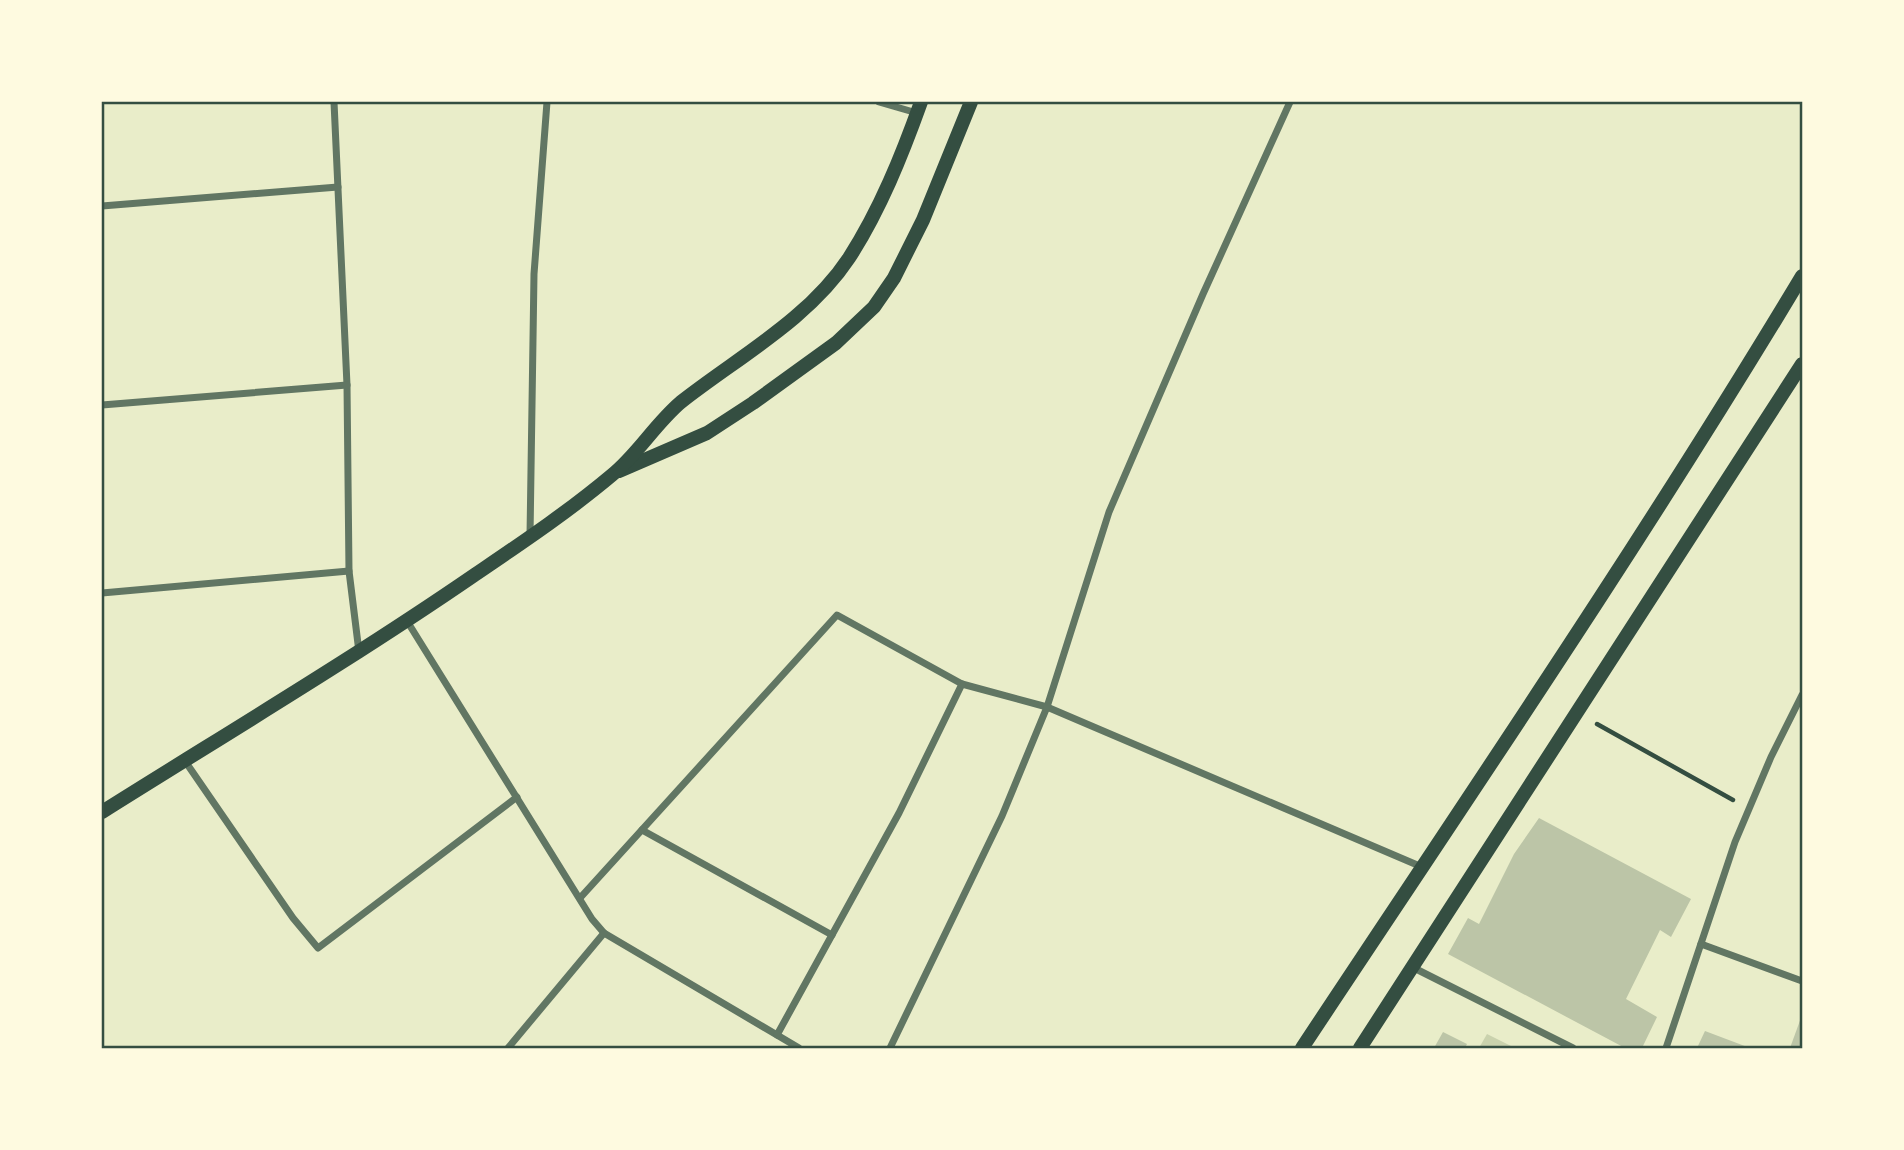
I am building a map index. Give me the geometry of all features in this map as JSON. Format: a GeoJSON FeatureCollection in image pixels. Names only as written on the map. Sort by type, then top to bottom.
{"type":"FeatureCollection","features":[{"type":"Feature","properties":{"kind":"main road"},"geometry":{"type":"LineString","coordinates":[[615,473],[707,433],[836,342],[874,307],[894,278],[923,220],[971,102]]}},
{"type":"Feature","properties":{"kind":"main road"},"geometry":{"type":"LineString","coordinates":[[102,812],[407,621],[615,473],[647,435],[680,404],[818,297],[849,258],[875,210],[897,166],[919,107]]}},
{"type":"Feature","properties":{"kind":"main road"},"geometry":{"type":"LineString","coordinates":[[1302,1048],[1577,634],[1753,359],[1802,276]]}},
{"type":"Feature","properties":{"kind":"main road"},"geometry":{"type":"LineString","coordinates":[[1360,1048],[1802,365]]}},
{"type":"Feature","properties":{"kind":"street"},"geometry":{"type":"LineString","coordinates":[[334,102],[347,385],[349,571],[359,652]]}},
{"type":"Feature","properties":{"kind":"street"},"geometry":{"type":"LineString","coordinates":[[530,536],[534,274],[547,102]]}},
{"type":"Feature","properties":{"kind":"street"},"geometry":{"type":"LineString","coordinates":[[879,102],[919,107]]}},
{"type":"Feature","properties":{"kind":"street"},"geometry":{"type":"LineString","coordinates":[[890,1048],[1002,816],[1046,707],[1109,512],[1290,102]]}},
{"type":"Feature","properties":{"kind":"street"},"geometry":{"type":"LineString","coordinates":[[102,206],[338,187]]}},
{"type":"Feature","properties":{"kind":"street"},"geometry":{"type":"LineString","coordinates":[[102,405],[347,385]]}},
{"type":"Feature","properties":{"kind":"street"},"geometry":{"type":"LineString","coordinates":[[102,593],[349,571]]}},
{"type":"Feature","properties":{"kind":"street"},"geometry":{"type":"LineString","coordinates":[[580,898],[837,615],[962,684],[1046,707],[1422,867]]}},
{"type":"Feature","properties":{"kind":"street"},"geometry":{"type":"LineString","coordinates":[[407,621],[592,919],[604,933],[799,1048]]}},
{"type":"Feature","properties":{"kind":"street"},"geometry":{"type":"LineString","coordinates":[[777,1035],[899,813],[962,684]]}},
{"type":"Feature","properties":{"kind":"street"},"geometry":{"type":"LineString","coordinates":[[1666,1048],[1749,808],[1802,695]]}},
{"type":"Feature","properties":{"kind":"street"},"geometry":{"type":"LineString","coordinates":[[184,760],[293,918],[318,947],[517,797]]}},
{"type":"Feature","properties":{"kind":"street"},"geometry":{"type":"LineString","coordinates":[[642,830],[832,935]]}},
{"type":"Feature","properties":{"kind":"street"},"geometry":{"type":"LineString","coordinates":[[508,1048],[604,933]]}},
{"type":"Feature","properties":{"kind":"street"},"geometry":{"type":"LineString","coordinates":[[1701,944],[1802,981]]}},
{"type":"Feature","properties":{"kind":"street"},"geometry":{"type":"LineString","coordinates":[[1414,968],[1573,1048]]}},
{"type":"Feature","properties":{"kind":"path"},"geometry":{"type":"LineString","coordinates":[[1578,713],[1749,808]]}},
{"type":"Feature","properties":{"kind":"green space"},"geometry":{"type":"Polygon","coordinates":[[[1487,1034],[1515,1048],[1479,1048],[1487,1034]]]}},
{"type":"Feature","properties":{"kind":"building"},"geometry":{"type":"Polygon","coordinates":[[[1539,818],[1691,899],[1671,937],[1660,930],[1626,999],[1657,1017],[1642,1048],[1625,1048],[1448,954],[1468,918],[1479,924],[1514,854],[1539,818]]]}},
{"type":"Feature","properties":{"kind":"building"},"geometry":{"type":"Polygon","coordinates":[[[1802,1015],[1802,1048],[1790,1048],[1802,1015]]]}},
{"type":"Feature","properties":{"kind":"building"},"geometry":{"type":"Polygon","coordinates":[[[1705,1031],[1750,1048],[1697,1048],[1705,1031]]]}},
{"type":"Feature","properties":{"kind":"building"},"geometry":{"type":"Polygon","coordinates":[[[1443,1032],[1467,1044],[1465,1048],[1434,1048],[1443,1032]]]}}]}
